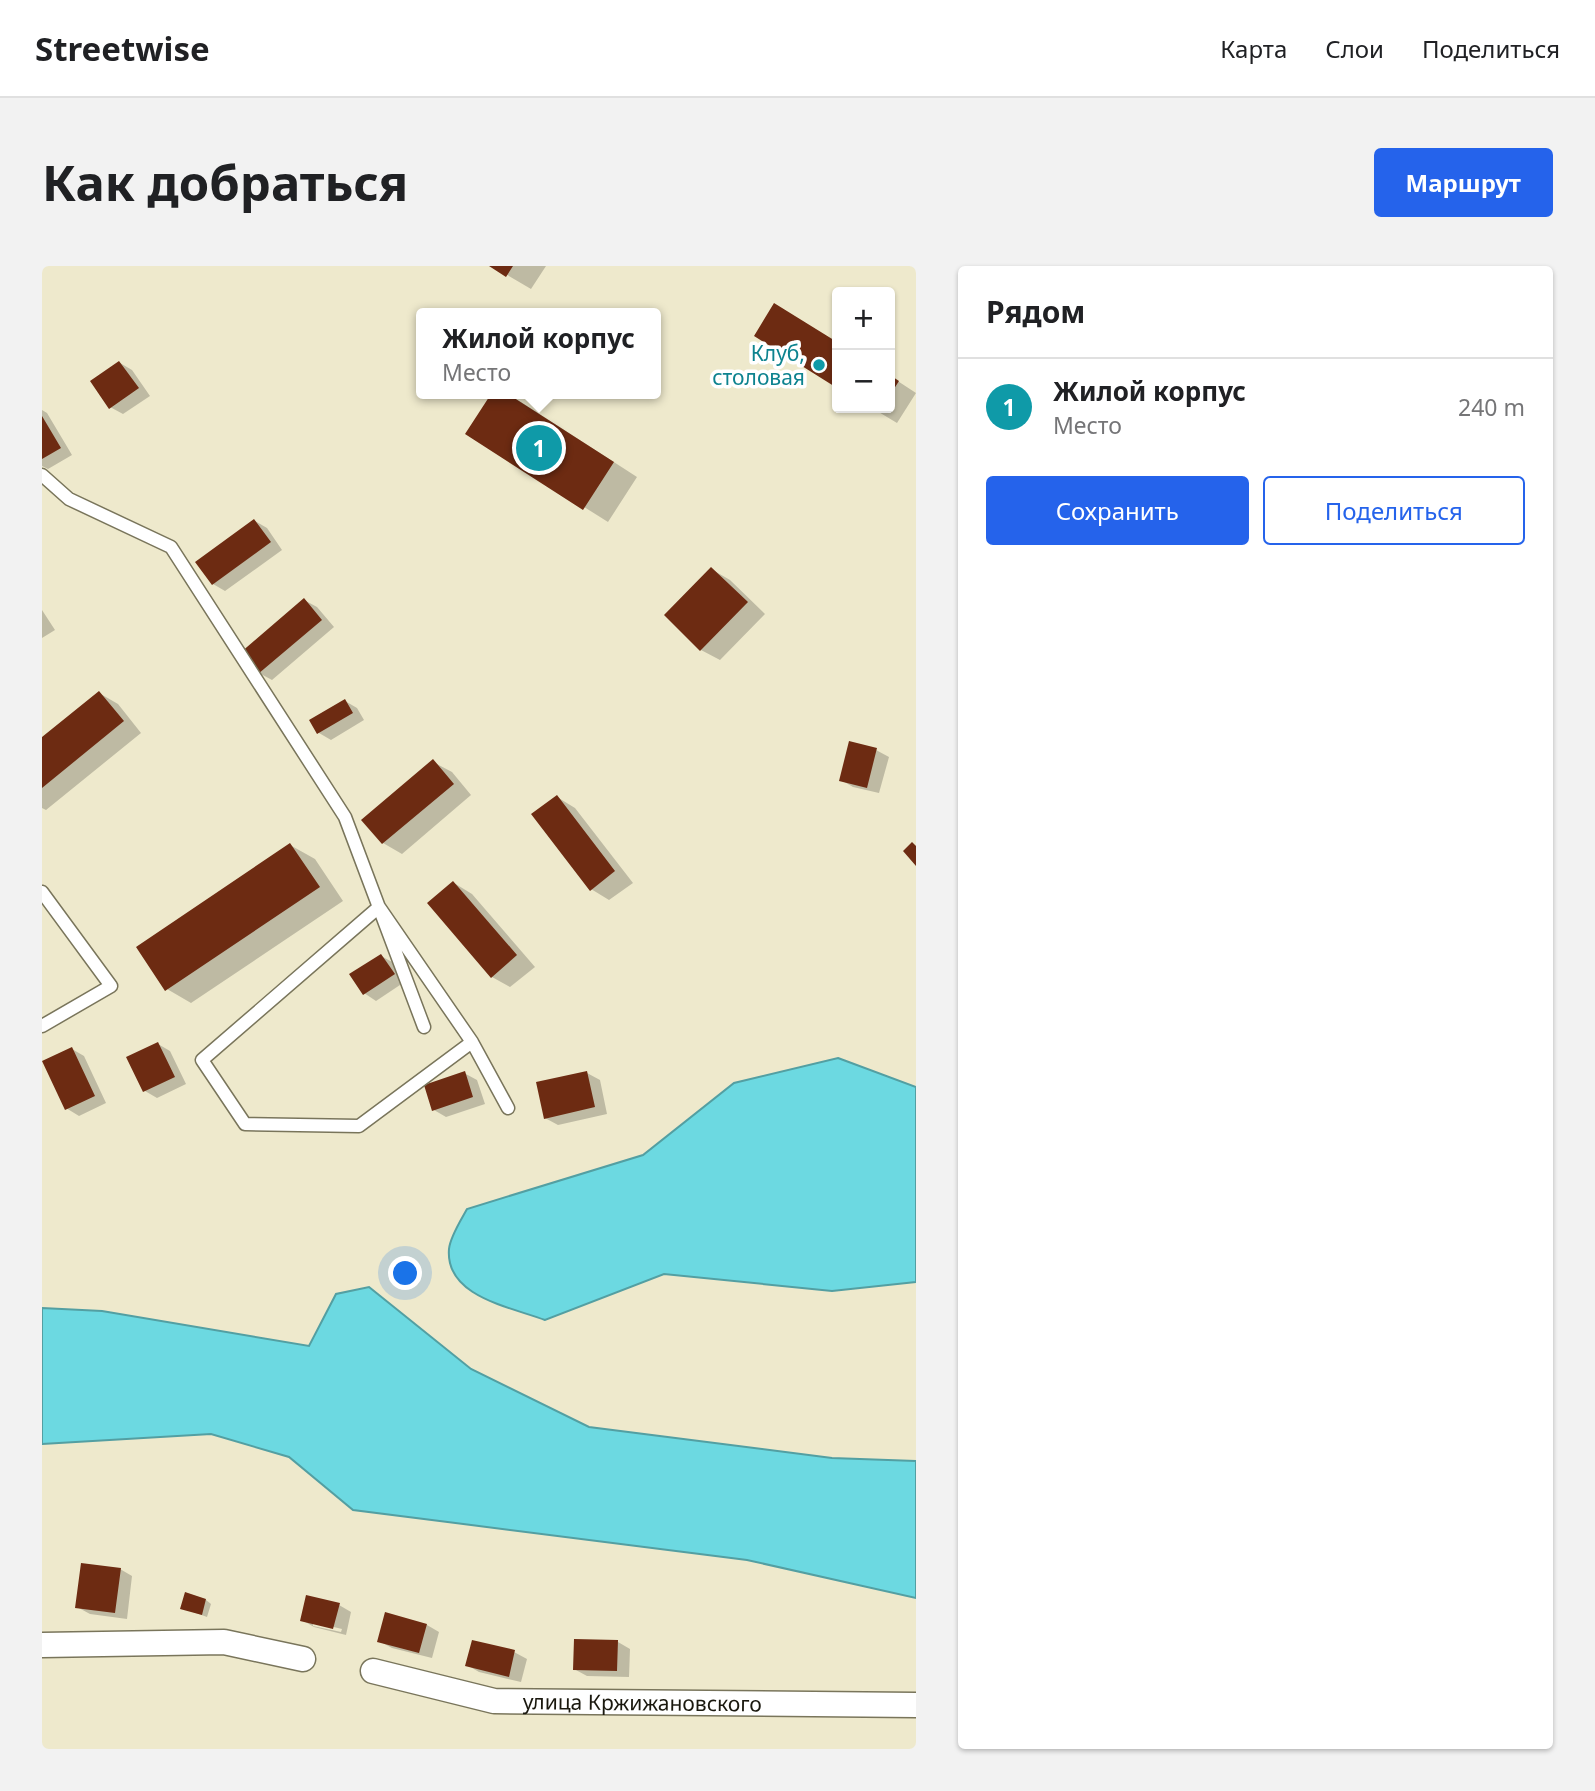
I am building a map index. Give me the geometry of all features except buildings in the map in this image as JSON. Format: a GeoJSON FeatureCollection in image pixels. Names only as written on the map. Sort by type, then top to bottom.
{"type":"FeatureCollection","features":[{"type":"Feature","properties":{"kind":"street"},"geometry":{"type":"LineString","coordinates":[[42,1645],[223,1642],[303,1659]]}},
{"type":"Feature","properties":{"kind":"street","name":"улица Кржижановского"},"geometry":{"type":"LineString","coordinates":[[373,1671],[495,1701],[916,1705]]}},
{"type":"Feature","properties":{"kind":"lane"},"geometry":{"type":"LineString","coordinates":[[42,475],[69,499],[171,547],[345,817],[424,1027]]}},
{"type":"Feature","properties":{"kind":"lane"},"geometry":{"type":"LineString","coordinates":[[42,892],[111,986],[42,1026]]}},
{"type":"Feature","properties":{"kind":"lane"},"geometry":{"type":"LineString","coordinates":[[379,907],[202,1060],[245,1124],[359,1126],[472,1042]]}},
{"type":"Feature","properties":{"kind":"lane"},"geometry":{"type":"LineString","coordinates":[[379,907],[472,1042],[508,1108]]}},
{"type":"Feature","properties":{"kind":"water"},"geometry":{"type":"Polygon","coordinates":[[[838,1058],[916,1087],[916,1282],[832,1291],[664,1274],[545,1320],[483,1298],[458,1279],[451,1265],[449,1249],[467,1209],[643,1155],[734,1083],[838,1058]]]}},
{"type":"Feature","properties":{"kind":"water"},"geometry":{"type":"Polygon","coordinates":[[[369,1287],[471,1369],[589,1427],[832,1458],[916,1461],[916,1598],[747,1560],[353,1510],[289,1457],[211,1434],[42,1444],[42,1308],[102,1311],[309,1346],[336,1294],[369,1287]]]}},
{"type":"Feature","properties":{"kind":"place","name":"Клуб, столовая"},"geometry":{"type":"Point","coordinates":[819,365]}},
{"type":"Feature","properties":{"kind":"place","name":"Жилой корпус"},"geometry":{"type":"Point","coordinates":[539,448]}}]}
